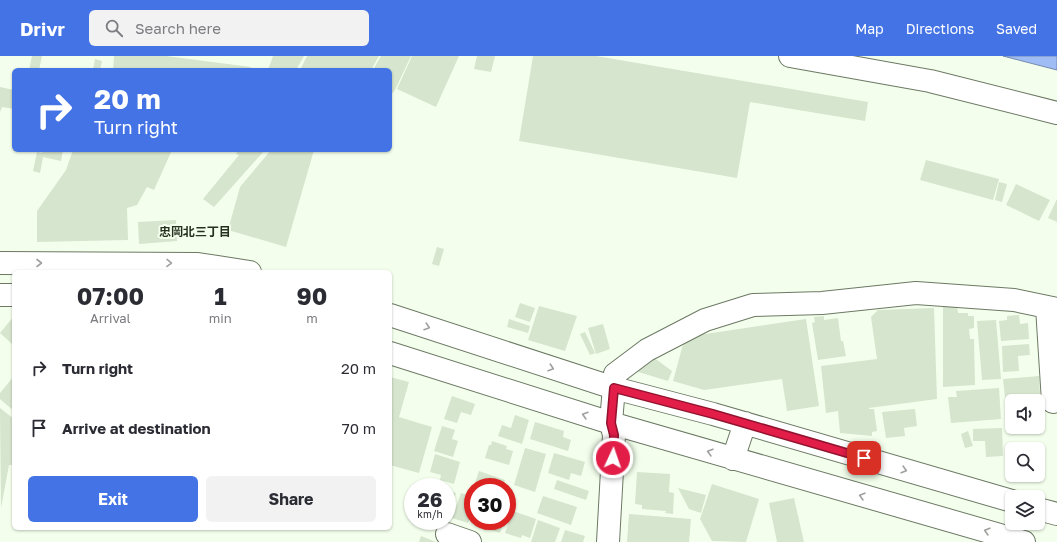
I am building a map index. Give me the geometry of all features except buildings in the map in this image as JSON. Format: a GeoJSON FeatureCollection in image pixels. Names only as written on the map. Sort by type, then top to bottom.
{"type":"FeatureCollection","features":[{"type":"Feature","properties":{"kind":"street"},"geometry":{"type":"LineString","coordinates":[[790,56],[930,81],[1057,113]]}},
{"type":"Feature","properties":{"kind":"street"},"geometry":{"type":"LineString","coordinates":[[0,263],[224,270]]}},
{"type":"Feature","properties":{"kind":"street"},"geometry":{"type":"LineString","coordinates":[[608,542],[614,435],[611,423],[615,374],[647,350],[705,320],[754,306],[822,303],[916,293],[1014,300],[1052,308],[1053,402]]}},
{"type":"Feature","properties":{"kind":"street"},"geometry":{"type":"LineString","coordinates":[[0,296],[12,295]]}},
{"type":"Feature","properties":{"kind":"street"},"geometry":{"type":"LineString","coordinates":[[392,316],[614,388],[745,423],[1005,499]]}},
{"type":"Feature","properties":{"kind":"street"},"geometry":{"type":"LineString","coordinates":[[392,354],[611,423],[1024,542]]}},
{"type":"Feature","properties":{"kind":"street"},"geometry":{"type":"LineString","coordinates":[[734,459],[745,423]]}},
{"type":"Feature","properties":{"kind":"street"},"geometry":{"type":"LineString","coordinates":[[1045,511],[1057,514]]}},
{"type":"Feature","properties":{"kind":"street"},"geometry":{"type":"LineString","coordinates":[[1029,542],[1032,530]]}},
{"type":"Feature","properties":{"kind":"street"},"geometry":{"type":"LineString","coordinates":[[446,534],[470,542]]}},
{"type":"Feature","properties":{"kind":"water"},"geometry":{"type":"Polygon","coordinates":[[[1003,56],[1057,56],[1057,70],[1003,56]]]}},
{"type":"Feature","properties":{"kind":"district","name":"忠岡北三丁目"},"geometry":{"type":"Point","coordinates":[195,231]}},
{"type":"Feature","properties":{"kind":"route"},"geometry":{"type":"LineString","coordinates":[[613,458],[614,435],[611,423],[614,388],[713,414],[864,458]]}}]}
